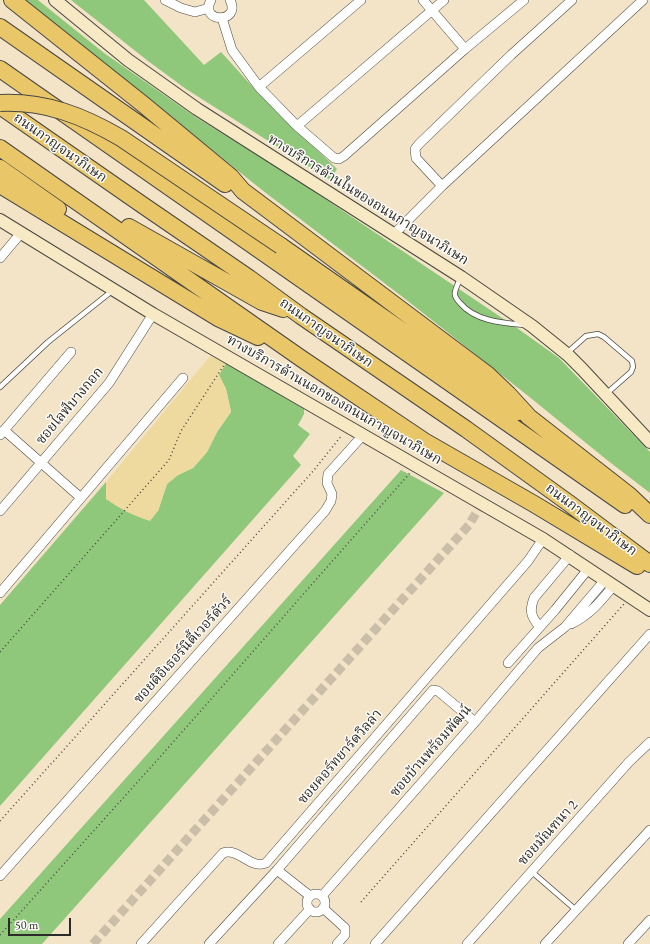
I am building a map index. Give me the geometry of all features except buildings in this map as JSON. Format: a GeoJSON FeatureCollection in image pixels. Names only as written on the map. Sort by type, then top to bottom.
{"type":"FeatureCollection","features":[{"type":"Feature","properties":{"kind":"highway"},"geometry":{"type":"LineString","coordinates":[[12,0],[144,105],[231,178],[242,191],[476,366],[508,394],[529,417],[629,495],[650,515]]}},
{"type":"Feature","properties":{"kind":"highway"},"geometry":{"type":"LineString","coordinates":[[0,27],[222,183],[242,191]]}},
{"type":"Feature","properties":{"kind":"highway"},"geometry":{"type":"LineString","coordinates":[[0,69],[650,522]]}},
{"type":"Feature","properties":{"kind":"highway"},"geometry":{"type":"LineString","coordinates":[[0,103],[30,104],[52,108],[96,124],[121,138],[281,246],[417,341],[497,400],[529,417]]}},
{"type":"Feature","properties":{"kind":"highway","name":"ถนนกาญจนาภิเษก"},"geometry":{"type":"LineString","coordinates":[[0,106],[466,429],[650,564]]}},
{"type":"Feature","properties":{"kind":"highway"},"geometry":{"type":"LineString","coordinates":[[0,148],[302,359],[424,441],[650,573]]}},
{"type":"Feature","properties":{"kind":"highway"},"geometry":{"type":"LineString","coordinates":[[0,168],[73,220],[109,251]]}},
{"type":"Feature","properties":{"kind":"highway"},"geometry":{"type":"LineString","coordinates":[[0,185],[218,318],[302,359]]}},
{"type":"Feature","properties":{"kind":"highway"},"geometry":{"type":"LineString","coordinates":[[78,202],[108,216],[262,302],[301,316]]}},
{"type":"Feature","properties":{"kind":"main road","name":"ทางบริการด้านในของถนนกาญจนาภิเษก"},"geometry":{"type":"LineString","coordinates":[[56,0],[128,60],[197,109],[461,276],[532,326],[566,354],[606,394],[650,442]]}},
{"type":"Feature","properties":{"kind":"main road","name":"ทางบริการด้านนอกของถนนกาญจนาภิเษก"},"geometry":{"type":"LineString","coordinates":[[0,220],[153,314],[543,539],[589,568],[650,610]]}},
{"type":"Feature","properties":{"kind":"street"},"geometry":{"type":"LineString","coordinates":[[165,0],[181,8],[195,12],[210,4],[213,16],[222,18],[226,17],[230,13],[233,1]]}},
{"type":"Feature","properties":{"kind":"street"},"geometry":{"type":"LineString","coordinates":[[259,87],[361,0]]}},
{"type":"Feature","properties":{"kind":"street"},"geometry":{"type":"LineString","coordinates":[[423,0],[465,49]]}},
{"type":"Feature","properties":{"kind":"street"},"geometry":{"type":"LineString","coordinates":[[298,126],[444,0]]}},
{"type":"Feature","properties":{"kind":"street"},"geometry":{"type":"LineString","coordinates":[[222,18],[232,50],[259,87],[298,126],[334,158],[339,159],[350,151],[465,49],[524,0]]}},
{"type":"Feature","properties":{"kind":"street"},"geometry":{"type":"LineString","coordinates":[[442,186],[416,158],[415,149],[511,55],[572,0]]}},
{"type":"Feature","properties":{"kind":"street"},"geometry":{"type":"LineString","coordinates":[[394,234],[442,186],[643,0]]}},
{"type":"Feature","properties":{"kind":"street"},"geometry":{"type":"LineString","coordinates":[[0,258],[21,233]]}},
{"type":"Feature","properties":{"kind":"street","name":"ซอยไลฟ์บางกอก"},"geometry":{"type":"LineString","coordinates":[[0,511],[109,383],[153,314]]}},
{"type":"Feature","properties":{"kind":"street"},"geometry":{"type":"LineString","coordinates":[[71,352],[2,432],[41,462],[81,498]]}},
{"type":"Feature","properties":{"kind":"street"},"geometry":{"type":"LineString","coordinates":[[0,593],[183,378]]}},
{"type":"Feature","properties":{"kind":"street","name":"ซอยดิอิเธอร์นิตี้เวอร์ดัวร์"},"geometry":{"type":"LineString","coordinates":[[0,876],[325,511],[331,501],[332,494],[327,483],[328,474],[363,435]]}},
{"type":"Feature","properties":{"kind":"street","name":"ซอยคอร์ทยาร์ดวิลล่า"},"geometry":{"type":"LineString","coordinates":[[141,944],[223,853],[231,851],[261,865],[266,863],[523,567],[543,539]]}},
{"type":"Feature","properties":{"kind":"street"},"geometry":{"type":"LineString","coordinates":[[540,627],[533,619],[531,612],[534,598],[570,556]]}},
{"type":"Feature","properties":{"kind":"street"},"geometry":{"type":"LineString","coordinates":[[508,663],[555,610],[589,568]]}},
{"type":"Feature","properties":{"kind":"street","name":"ซอยบ้านพร้อมพัฒน์"},"geometry":{"type":"LineString","coordinates":[[322,896],[538,648],[565,627],[583,618],[610,582]]}},
{"type":"Feature","properties":{"kind":"street"},"geometry":{"type":"LineString","coordinates":[[375,944],[650,635]]}},
{"type":"Feature","properties":{"kind":"street"},"geometry":{"type":"LineString","coordinates":[[209,944],[277,870],[434,690],[438,691],[475,722]]}},
{"type":"Feature","properties":{"kind":"street","name":"ซอยมัณฑนา 2"},"geometry":{"type":"LineString","coordinates":[[467,944],[629,762],[650,742]]}},
{"type":"Feature","properties":{"kind":"street"},"geometry":{"type":"LineString","coordinates":[[545,944],[650,830]]}},
{"type":"Feature","properties":{"kind":"street"},"geometry":{"type":"LineString","coordinates":[[277,870],[310,896]]}},
{"type":"Feature","properties":{"kind":"street"},"geometry":{"type":"LineString","coordinates":[[310,896],[315,894],[322,896],[325,903],[323,908],[318,911],[312,911],[310,909]]}},
{"type":"Feature","properties":{"kind":"street"},"geometry":{"type":"LineString","coordinates":[[310,896],[308,901],[310,909]]}},
{"type":"Feature","properties":{"kind":"street"},"geometry":{"type":"LineString","coordinates":[[323,908],[345,928],[345,935],[337,944]]}},
{"type":"Feature","properties":{"kind":"street"},"geometry":{"type":"LineString","coordinates":[[278,944],[310,909]]}},
{"type":"Feature","properties":{"kind":"street"},"geometry":{"type":"LineString","coordinates":[[628,944],[650,920]]}},
{"type":"Feature","properties":{"kind":"lane"},"geometry":{"type":"LineString","coordinates":[[461,276],[455,291],[456,297],[466,310],[500,323],[532,326]]}},
{"type":"Feature","properties":{"kind":"lane"},"geometry":{"type":"LineString","coordinates":[[0,387],[48,342],[114,290]]}},
{"type":"Feature","properties":{"kind":"lane"},"geometry":{"type":"LineString","coordinates":[[566,354],[586,336],[598,334],[604,337],[632,361],[633,367],[631,372],[606,394]]}},
{"type":"Feature","properties":{"kind":"lane"},"geometry":{"type":"LineString","coordinates":[[532,872],[576,910]]}},
{"type":"Feature","properties":{"kind":"path"},"geometry":{"type":"LineString","coordinates":[[0,652],[169,460],[181,431],[229,357]]}},
{"type":"Feature","properties":{"kind":"path"},"geometry":{"type":"LineString","coordinates":[[0,822],[314,470],[348,427]]}},
{"type":"Feature","properties":{"kind":"path"},"geometry":{"type":"LineString","coordinates":[[0,935],[160,757],[416,465]]}},
{"type":"Feature","properties":{"kind":"path"},"geometry":{"type":"LineString","coordinates":[[361,902],[631,597]]}},
{"type":"Feature","properties":{"kind":"green space"},"geometry":{"type":"Polygon","coordinates":[[[26,0],[38,0],[104,53],[197,118],[288,174],[517,328],[559,358],[650,452],[650,493],[404,298],[262,190],[26,0]]]}},
{"type":"Feature","properties":{"kind":"green space"},"geometry":{"type":"Polygon","coordinates":[[[71,0],[144,0],[204,65],[221,52],[260,95],[337,169],[330,180],[186,89],[71,0]]]}},
{"type":"Feature","properties":{"kind":"green space"},"geometry":{"type":"Polygon","coordinates":[[[226,363],[304,409],[304,414],[298,425],[310,434],[293,456],[301,465],[0,806],[0,605],[106,482],[106,499],[158,511],[167,484],[178,475],[193,468],[207,452],[217,432],[231,412],[226,389],[219,375],[226,363]]]}},
{"type":"Feature","properties":{"kind":"green space"},"geometry":{"type":"Polygon","coordinates":[[[401,470],[444,493],[42,944],[0,944],[0,919],[401,470]]]}},
{"type":"Feature","properties":{"kind":"sand"},"geometry":{"type":"Polygon","coordinates":[[[210,356],[226,363],[219,375],[226,389],[231,411],[217,432],[207,452],[193,468],[178,475],[167,484],[158,511],[150,521],[127,512],[106,499],[106,482],[210,356]]]}},
{"type":"Feature","properties":{"kind":"tunnel"},"geometry":{"type":"LineString","coordinates":[[93,944],[469,525],[482,503]]}}]}
